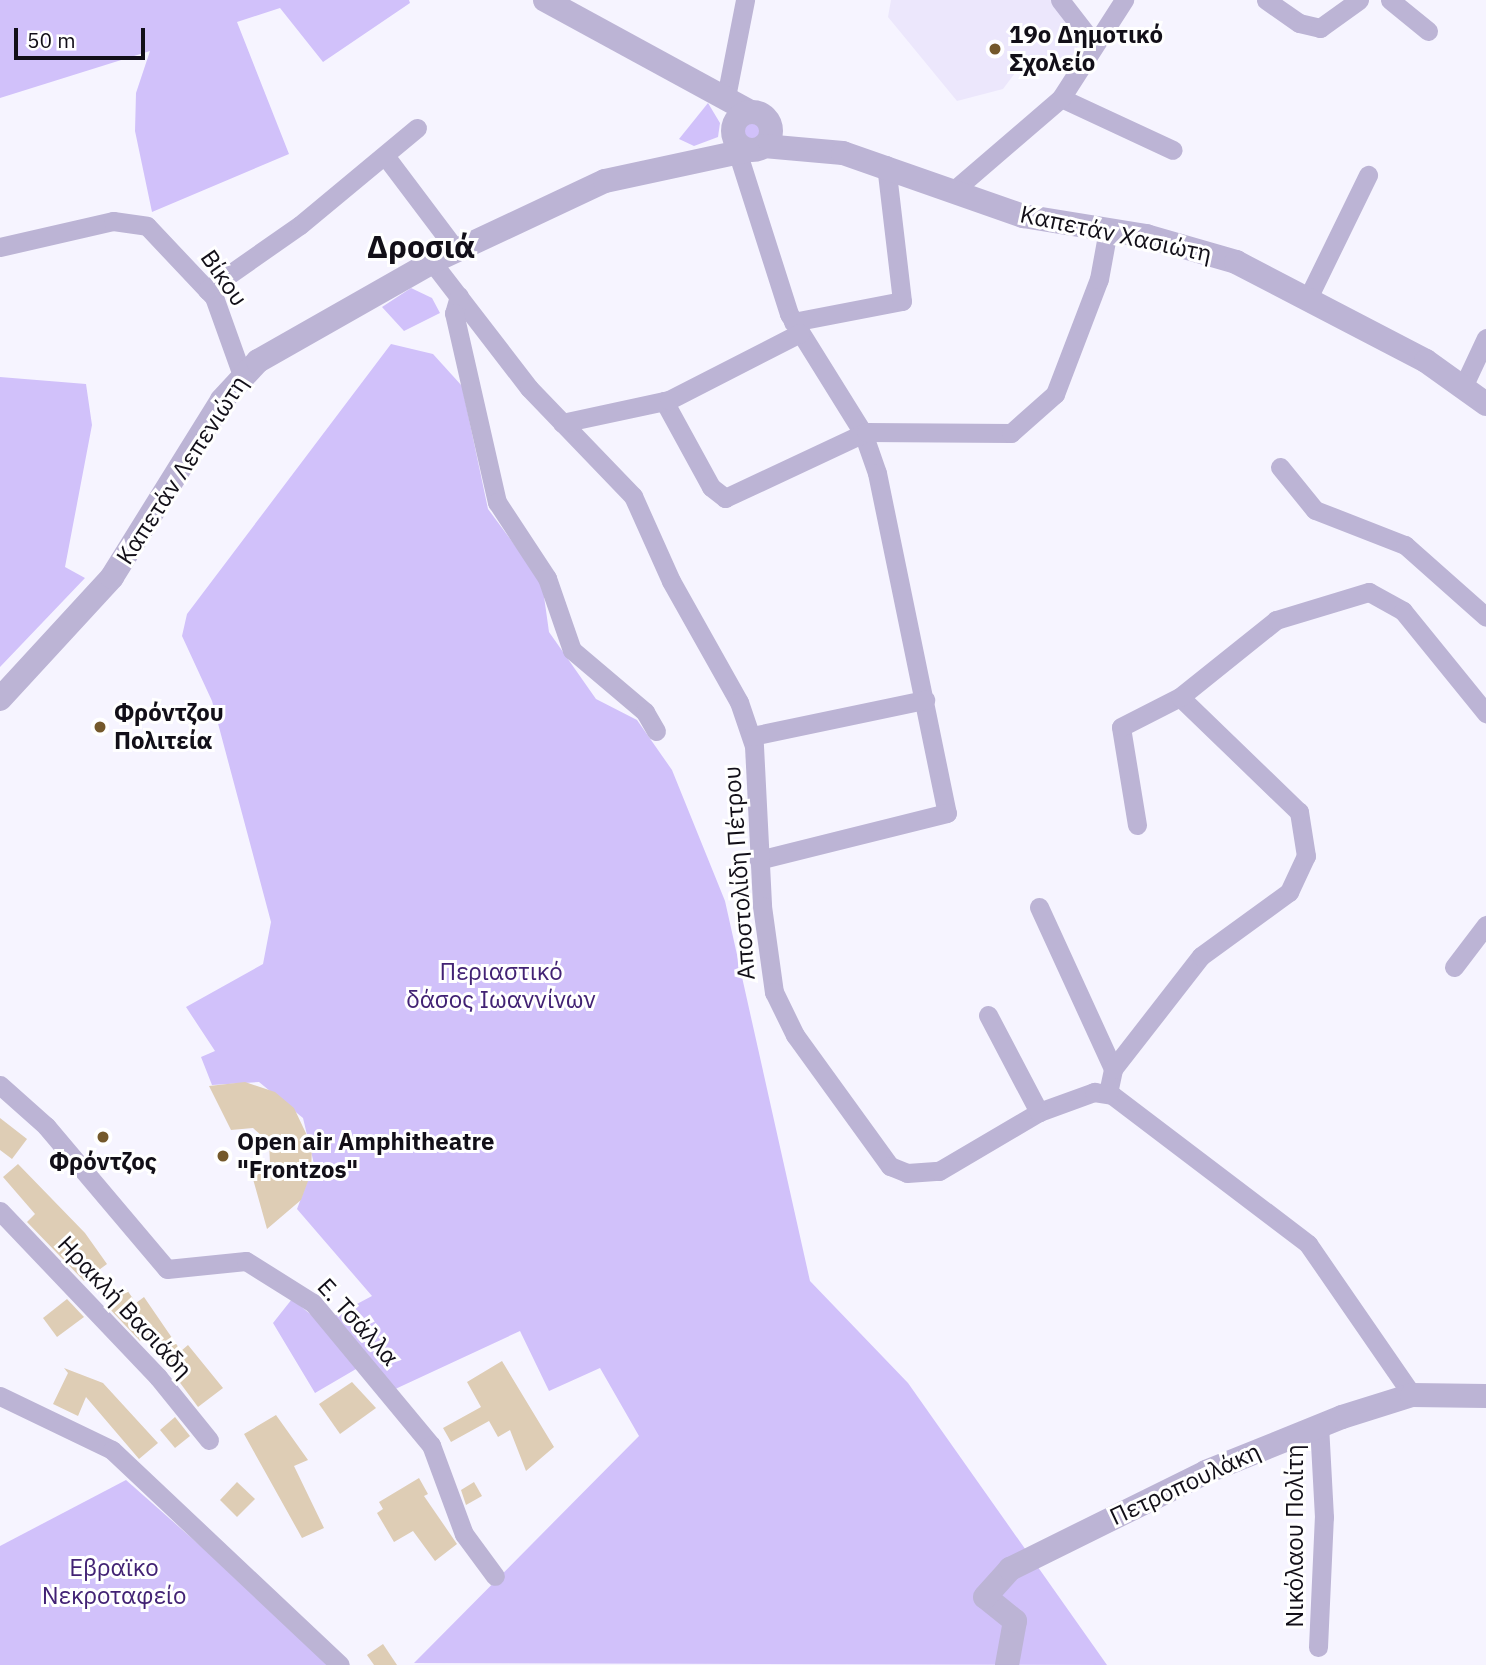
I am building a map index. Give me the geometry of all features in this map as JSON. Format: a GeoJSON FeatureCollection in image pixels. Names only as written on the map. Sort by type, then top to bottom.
{"type":"FeatureCollection","features":[{"type":"Feature","properties":{"kind":"street"},"geometry":{"type":"LineString","coordinates":[[545,0],[726,97],[745,137],[796,327],[863,433],[877,472],[947,813],[942,818],[759,860]]}},
{"type":"Feature","properties":{"kind":"street"},"geometry":{"type":"LineString","coordinates":[[726,97],[745,0]]}},
{"type":"Feature","properties":{"kind":"street"},"geometry":{"type":"LineString","coordinates":[[1060,0],[1094,44]]}},
{"type":"Feature","properties":{"kind":"street"},"geometry":{"type":"LineString","coordinates":[[953,191],[1061,98],[1124,0]]}},
{"type":"Feature","properties":{"kind":"street"},"geometry":{"type":"LineString","coordinates":[[1266,0],[1299,23],[1320,28],[1359,0]]}},
{"type":"Feature","properties":{"kind":"street"},"geometry":{"type":"LineString","coordinates":[[1390,0],[1428,31]]}},
{"type":"Feature","properties":{"kind":"street"},"geometry":{"type":"LineString","coordinates":[[1061,98],[1173,150]]}},
{"type":"Feature","properties":{"kind":"street"},"geometry":{"type":"LineString","coordinates":[[207,290],[386,158],[417,128]]}},
{"type":"Feature","properties":{"kind":"street","name":"Καπετάν Χασιώτη"},"geometry":{"type":"LineString","coordinates":[[745,137],[844,153],[886,165],[1023,216],[1108,230],[1218,256],[1308,298],[1463,387],[1486,404]]}},
{"type":"Feature","properties":{"kind":"street","name":"Καπετάν Λεπενιώτη"},"geometry":{"type":"LineString","coordinates":[[0,699],[120,566],[242,375],[292,339],[456,250],[620,175],[745,137]]}},
{"type":"Feature","properties":{"kind":"street"},"geometry":{"type":"LineString","coordinates":[[386,158],[456,250]]}},
{"type":"Feature","properties":{"kind":"street"},"geometry":{"type":"LineString","coordinates":[[562,423],[664,401],[796,327],[902,301],[886,165]]}},
{"type":"Feature","properties":{"kind":"street"},"geometry":{"type":"LineString","coordinates":[[1308,298],[1368,174]]}},
{"type":"Feature","properties":{"kind":"street","name":"Βίκου"},"geometry":{"type":"LineString","coordinates":[[0,247],[105,222],[141,223],[207,290],[229,328],[242,375]]}},
{"type":"Feature","properties":{"kind":"street"},"geometry":{"type":"LineString","coordinates":[[664,401],[711,487],[725,498],[863,433],[1004,435],[1047,406],[1099,279],[1108,230]]}},
{"type":"Feature","properties":{"kind":"street","name":"Αποστολίδη Πέτρου"},"geometry":{"type":"LineString","coordinates":[[432,262],[562,423],[633,496],[752,736],[759,860],[777,1003],[894,1169],[913,1174],[946,1168],[1040,1112],[1108,1093]]}},
{"type":"Feature","properties":{"kind":"street"},"geometry":{"type":"LineString","coordinates":[[459,296],[456,325],[497,502],[547,578],[572,650],[645,712],[656,731]]}},
{"type":"Feature","properties":{"kind":"street"},"geometry":{"type":"LineString","coordinates":[[1463,387],[1486,338]]}},
{"type":"Feature","properties":{"kind":"street"},"geometry":{"type":"LineString","coordinates":[[1280,467],[1315,510],[1405,545],[1486,617]]}},
{"type":"Feature","properties":{"kind":"street"},"geometry":{"type":"LineString","coordinates":[[1137,825],[1121,727],[1180,697],[1276,620],[1369,592],[1403,611],[1486,713]]}},
{"type":"Feature","properties":{"kind":"street"},"geometry":{"type":"LineString","coordinates":[[1180,697],[1299,812],[1306,856],[1289,892],[1200,956],[1113,1069],[1108,1093],[1308,1244],[1412,1395]]}},
{"type":"Feature","properties":{"kind":"street"},"geometry":{"type":"LineString","coordinates":[[752,736],[925,700]]}},
{"type":"Feature","properties":{"kind":"street"},"geometry":{"type":"LineString","coordinates":[[1040,907],[1113,1069]]}},
{"type":"Feature","properties":{"kind":"street"},"geometry":{"type":"LineString","coordinates":[[1454,967],[1486,925]]}},
{"type":"Feature","properties":{"kind":"street"},"geometry":{"type":"LineString","coordinates":[[988,1015],[1040,1112]]}},
{"type":"Feature","properties":{"kind":"street","name":"Ε. Τσάλλα"},"geometry":{"type":"LineString","coordinates":[[0,1085],[38,1117],[167,1269],[246,1261],[313,1303],[431,1445],[464,1534],[495,1576]]}},
{"type":"Feature","properties":{"kind":"street","name":"Ηρακλή Βασιάδη"},"geometry":{"type":"LineString","coordinates":[[0,1212],[143,1361],[209,1440]]}},
{"type":"Feature","properties":{"kind":"street","name":"Πετροπουλάκη"},"geometry":{"type":"LineString","coordinates":[[1007,1665],[1016,1621],[985,1597],[997,1578],[1206,1472],[1319,1425],[1412,1395],[1485,1401]]}},
{"type":"Feature","properties":{"kind":"street"},"geometry":{"type":"LineString","coordinates":[[0,1396],[96,1438],[213,1543],[340,1665]]}},
{"type":"Feature","properties":{"kind":"street","name":"Νικόλαου Πολίτη"},"geometry":{"type":"LineString","coordinates":[[1318,1647],[1324,1517],[1319,1425]]}},
{"type":"Feature","properties":{"kind":"shaded area","name":"19ο Δημοτικό Σχολείο"},"geometry":{"type":"Polygon","coordinates":[[[891,0],[1053,0],[1082,39],[1071,58],[1015,73],[1003,89],[957,101],[888,17],[891,0]]]}},
{"type":"Feature","properties":{"kind":"green space"},"geometry":{"type":"Polygon","coordinates":[[[0,0],[409,0],[410,3],[323,62],[280,8],[237,22],[289,154],[152,212],[135,131],[136,93],[150,51],[0,98],[0,0]]]}},
{"type":"Feature","properties":{"kind":"green space"},"geometry":{"type":"Polygon","coordinates":[[[708,103],[720,123],[718,137],[694,146],[679,139],[708,103]]]}},
{"type":"Feature","properties":{"kind":"green space"},"geometry":{"type":"Polygon","coordinates":[[[751,118],[760,121],[763,130],[760,139],[751,142],[742,139],[739,130],[742,121],[751,118]]]}},
{"type":"Feature","properties":{"kind":"green space"},"geometry":{"type":"Polygon","coordinates":[[[411,288],[432,298],[440,313],[404,331],[382,307],[411,288]]]}},
{"type":"Feature","properties":{"kind":"green space","name":"Περιαστικό δάσος Ιωαννίνων"},"geometry":{"type":"Polygon","coordinates":[[[391,344],[433,354],[462,386],[488,509],[542,582],[549,632],[596,699],[637,720],[672,770],[725,901],[810,1281],[908,1383],[1107,1665],[414,1663],[639,1436],[600,1368],[549,1391],[520,1331],[391,1391],[368,1362],[315,1393],[273,1323],[292,1299],[321,1323],[372,1296],[297,1209],[314,1164],[303,1118],[259,1082],[212,1085],[201,1057],[215,1051],[186,1007],[263,964],[271,922],[212,701],[182,636],[187,614],[391,344]]]}},
{"type":"Feature","properties":{"kind":"green space"},"geometry":{"type":"Polygon","coordinates":[[[0,377],[86,384],[92,425],[65,567],[85,578],[0,667],[0,377]]]}},
{"type":"Feature","properties":{"kind":"green space","name":"Εβραϊκο Νεκροταφείο"},"geometry":{"type":"Polygon","coordinates":[[[126,1480],[256,1595],[328,1665],[0,1665],[0,1546],[126,1480]]]}},
{"type":"Feature","properties":{"kind":"building"},"geometry":{"type":"Polygon","coordinates":[[[245,1082],[275,1092],[294,1108],[312,1146],[311,1173],[301,1200],[267,1229],[253,1179],[270,1164],[269,1142],[253,1128],[231,1130],[209,1086],[245,1082]]]}},
{"type":"Feature","properties":{"kind":"building"},"geometry":{"type":"Polygon","coordinates":[[[0,1118],[27,1139],[12,1159],[0,1150],[0,1118]]]}},
{"type":"Feature","properties":{"kind":"building"},"geometry":{"type":"Polygon","coordinates":[[[18,1164],[85,1233],[107,1264],[84,1281],[27,1222],[35,1214],[3,1177],[18,1164]]]}},
{"type":"Feature","properties":{"kind":"building"},"geometry":{"type":"Polygon","coordinates":[[[127,1290],[136,1303],[144,1297],[181,1351],[188,1345],[223,1388],[198,1407],[146,1337],[140,1341],[106,1305],[127,1290]]]}},
{"type":"Feature","properties":{"kind":"building"},"geometry":{"type":"Polygon","coordinates":[[[67,1299],[84,1317],[57,1337],[43,1318],[67,1299]]]}},
{"type":"Feature","properties":{"kind":"building"},"geometry":{"type":"Polygon","coordinates":[[[502,1361],[554,1447],[526,1471],[510,1430],[498,1437],[489,1421],[451,1442],[443,1428],[481,1407],[467,1382],[502,1361]]]}},
{"type":"Feature","properties":{"kind":"building"},"geometry":{"type":"Polygon","coordinates":[[[64,1368],[103,1383],[158,1443],[139,1459],[86,1397],[78,1416],[53,1404],[68,1373],[64,1368]]]}},
{"type":"Feature","properties":{"kind":"building"},"geometry":{"type":"Polygon","coordinates":[[[352,1382],[376,1408],[340,1434],[319,1404],[352,1382]]]}},
{"type":"Feature","properties":{"kind":"building"},"geometry":{"type":"Polygon","coordinates":[[[276,1415],[308,1460],[294,1466],[324,1528],[302,1538],[244,1434],[276,1415]]]}},
{"type":"Feature","properties":{"kind":"building"},"geometry":{"type":"Polygon","coordinates":[[[175,1417],[190,1436],[175,1448],[160,1430],[175,1417]]]}},
{"type":"Feature","properties":{"kind":"building"},"geometry":{"type":"Polygon","coordinates":[[[419,1478],[428,1494],[424,1496],[457,1544],[435,1561],[413,1531],[394,1542],[377,1513],[383,1509],[379,1502],[419,1478]]]}},
{"type":"Feature","properties":{"kind":"building"},"geometry":{"type":"Polygon","coordinates":[[[237,1482],[255,1499],[237,1517],[220,1500],[237,1482]]]}},
{"type":"Feature","properties":{"kind":"building"},"geometry":{"type":"Polygon","coordinates":[[[474,1482],[482,1496],[466,1505],[461,1490],[474,1482]]]}},
{"type":"Feature","properties":{"kind":"building"},"geometry":{"type":"Polygon","coordinates":[[[383,1644],[397,1665],[374,1665],[367,1655],[383,1644]]]}},
{"type":"Feature","properties":{"kind":"place","name":"19ο Δημοτικό Σχολείο"},"geometry":{"type":"Point","coordinates":[995,49]}},
{"type":"Feature","properties":{"kind":"place","name":"Φρόντζου Πολιτεία"},"geometry":{"type":"Point","coordinates":[100,727]}},
{"type":"Feature","properties":{"kind":"place","name":"Φρόντζος"},"geometry":{"type":"Point","coordinates":[103,1137]}},
{"type":"Feature","properties":{"kind":"place","name":"Open air Amphitheatre \"Frontzos\""},"geometry":{"type":"Point","coordinates":[223,1156]}},
{"type":"Feature","properties":{"kind":"district","name":"Δροσιά"},"geometry":{"type":"Point","coordinates":[421,246]}}]}
